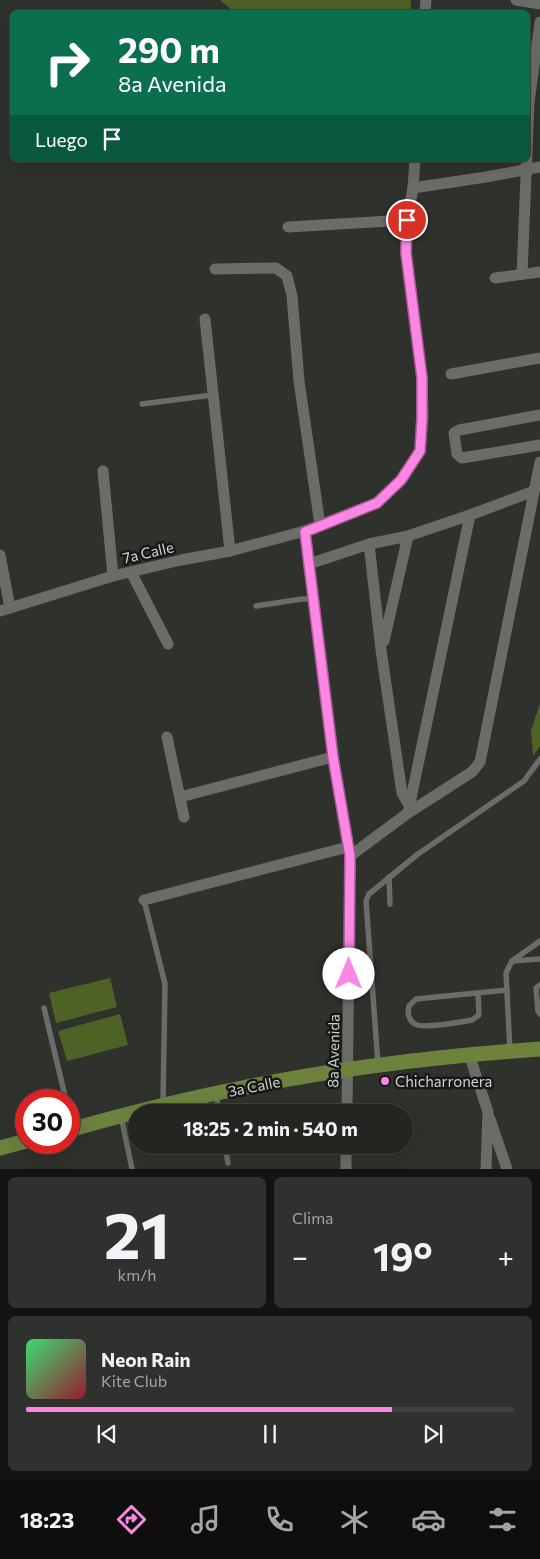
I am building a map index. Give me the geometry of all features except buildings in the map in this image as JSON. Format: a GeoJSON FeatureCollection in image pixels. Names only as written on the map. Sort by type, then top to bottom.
{"type":"FeatureCollection","features":[{"type":"Feature","properties":{"kind":"main road","name":"3a Calle"},"geometry":{"type":"LineString","coordinates":[[172,1104],[243,1088],[348,1070],[469,1054],[540,1049]]}},
{"type":"Feature","properties":{"kind":"main road","name":"3a Calle"},"geometry":{"type":"LineString","coordinates":[[80,1127],[128,1114]]}},
{"type":"Feature","properties":{"kind":"main road"},"geometry":{"type":"LineString","coordinates":[[0,1148],[15,1144]]}},
{"type":"Feature","properties":{"kind":"street"},"geometry":{"type":"LineString","coordinates":[[516,0],[540,4]]}},
{"type":"Feature","properties":{"kind":"street"},"geometry":{"type":"LineString","coordinates":[[530,95],[540,22]]}},
{"type":"Feature","properties":{"kind":"street"},"geometry":{"type":"LineString","coordinates":[[305,532],[377,503],[401,480],[420,451],[422,378],[406,253],[407,220],[413,188],[415,162]]}},
{"type":"Feature","properties":{"kind":"street"},"geometry":{"type":"LineString","coordinates":[[522,274],[528,162]]}},
{"type":"Feature","properties":{"kind":"street"},"geometry":{"type":"LineString","coordinates":[[413,188],[540,167]]}},
{"type":"Feature","properties":{"kind":"street"},"geometry":{"type":"LineString","coordinates":[[288,228],[407,220]]}},
{"type":"Feature","properties":{"kind":"street"},"geometry":{"type":"LineString","coordinates":[[215,269],[276,268],[287,276],[292,296],[300,389],[320,525]]}},
{"type":"Feature","properties":{"kind":"street"},"geometry":{"type":"LineString","coordinates":[[495,278],[540,272]]}},
{"type":"Feature","properties":{"kind":"street"},"geometry":{"type":"LineString","coordinates":[[205,319],[230,551]]}},
{"type":"Feature","properties":{"kind":"street"},"geometry":{"type":"LineString","coordinates":[[452,374],[540,358]]}},
{"type":"Feature","properties":{"kind":"street"},"geometry":{"type":"LineString","coordinates":[[540,415],[459,430],[454,433],[458,454],[462,458],[540,445]]}},
{"type":"Feature","properties":{"kind":"street"},"geometry":{"type":"LineString","coordinates":[[144,900],[349,851],[408,809],[472,772],[480,762],[540,462]]}},
{"type":"Feature","properties":{"kind":"street"},"geometry":{"type":"LineString","coordinates":[[103,471],[113,576]]}},
{"type":"Feature","properties":{"kind":"street"},"geometry":{"type":"LineString","coordinates":[[309,564],[369,544],[408,536],[534,491]]}},
{"type":"Feature","properties":{"kind":"street"},"geometry":{"type":"LineString","coordinates":[[408,809],[470,515]]}},
{"type":"Feature","properties":{"kind":"street","name":"7a Calle"},"geometry":{"type":"LineString","coordinates":[[5,609],[113,576],[230,551],[305,532]]}},
{"type":"Feature","properties":{"kind":"street","name":"8a Avenida"},"geometry":{"type":"LineString","coordinates":[[305,532],[333,757],[349,851],[347,1104]]}},
{"type":"Feature","properties":{"kind":"street"},"geometry":{"type":"LineString","coordinates":[[382,650],[408,536]]}},
{"type":"Feature","properties":{"kind":"street"},"geometry":{"type":"LineString","coordinates":[[369,544],[402,793],[408,809]]}},
{"type":"Feature","properties":{"kind":"street"},"geometry":{"type":"LineString","coordinates":[[0,555],[5,609]]}},
{"type":"Feature","properties":{"kind":"street"},"geometry":{"type":"LineString","coordinates":[[132,572],[168,644]]}},
{"type":"Feature","properties":{"kind":"street"},"geometry":{"type":"LineString","coordinates":[[377,614],[390,614]]}},
{"type":"Feature","properties":{"kind":"street"},"geometry":{"type":"LineString","coordinates":[[167,737],[184,817]]}},
{"type":"Feature","properties":{"kind":"street"},"geometry":{"type":"LineString","coordinates":[[180,797],[333,757]]}},
{"type":"Feature","properties":{"kind":"street"},"geometry":{"type":"LineString","coordinates":[[469,1054],[507,1169]]}},
{"type":"Feature","properties":{"kind":"street"},"geometry":{"type":"LineString","coordinates":[[486,1169],[488,1112]]}},
{"type":"Feature","properties":{"kind":"street"},"geometry":{"type":"LineString","coordinates":[[346,1154],[346,1169]]}},
{"type":"Feature","properties":{"kind":"lane"},"geometry":{"type":"LineString","coordinates":[[142,404],[213,395]]}},
{"type":"Feature","properties":{"kind":"lane"},"geometry":{"type":"LineString","coordinates":[[256,606],[313,599]]}},
{"type":"Feature","properties":{"kind":"lane"},"geometry":{"type":"LineString","coordinates":[[378,1066],[366,901],[373,890],[418,854],[524,781],[540,759]]}},
{"type":"Feature","properties":{"kind":"lane"},"geometry":{"type":"LineString","coordinates":[[389,877],[390,904]]}},
{"type":"Feature","properties":{"kind":"lane"},"geometry":{"type":"LineString","coordinates":[[144,900],[165,984],[163,1104]]}},
{"type":"Feature","properties":{"kind":"lane"},"geometry":{"type":"LineString","coordinates":[[510,1051],[506,973],[512,962],[540,941]]}},
{"type":"Feature","properties":{"kind":"lane"},"geometry":{"type":"LineString","coordinates":[[512,962],[540,959]]}},
{"type":"Feature","properties":{"kind":"lane"},"geometry":{"type":"LineString","coordinates":[[540,985],[536,988],[538,1011],[540,1014]]}},
{"type":"Feature","properties":{"kind":"lane"},"geometry":{"type":"LineString","coordinates":[[478,993],[478,1015],[472,1020],[419,1026],[411,1021],[409,1016],[410,1006],[416,999],[507,990]]}},
{"type":"Feature","properties":{"kind":"lane"},"geometry":{"type":"LineString","coordinates":[[44,1008],[63,1089]]}},
{"type":"Feature","properties":{"kind":"lane"},"geometry":{"type":"LineString","coordinates":[[216,1094],[218,1104]]}},
{"type":"Feature","properties":{"kind":"lane"},"geometry":{"type":"LineString","coordinates":[[121,1116],[132,1169]]}},
{"type":"Feature","properties":{"kind":"lane"},"geometry":{"type":"LineString","coordinates":[[226,1154],[228,1163]]}},
{"type":"Feature","properties":{"kind":"green space"},"geometry":{"type":"Polygon","coordinates":[[[220,0],[411,0],[411,10],[232,10],[220,0]]]}},
{"type":"Feature","properties":{"kind":"green space"},"geometry":{"type":"Polygon","coordinates":[[[540,703],[540,746],[533,756],[531,731],[540,703]]]}},
{"type":"Feature","properties":{"kind":"green space"},"geometry":{"type":"Polygon","coordinates":[[[110,978],[117,1007],[56,1023],[49,993],[110,978]]]}},
{"type":"Feature","properties":{"kind":"green space"},"geometry":{"type":"Polygon","coordinates":[[[120,1014],[128,1045],[67,1061],[58,1031],[120,1014]]]}},
{"type":"Feature","properties":{"kind":"place","name":"Chicharronera"},"geometry":{"type":"Point","coordinates":[385,1081]}},
{"type":"Feature","properties":{"kind":"route"},"geometry":{"type":"LineString","coordinates":[[349,974],[350,856],[333,757],[305,532],[377,503],[401,480],[420,451],[422,378],[406,253],[407,220]]}}]}
